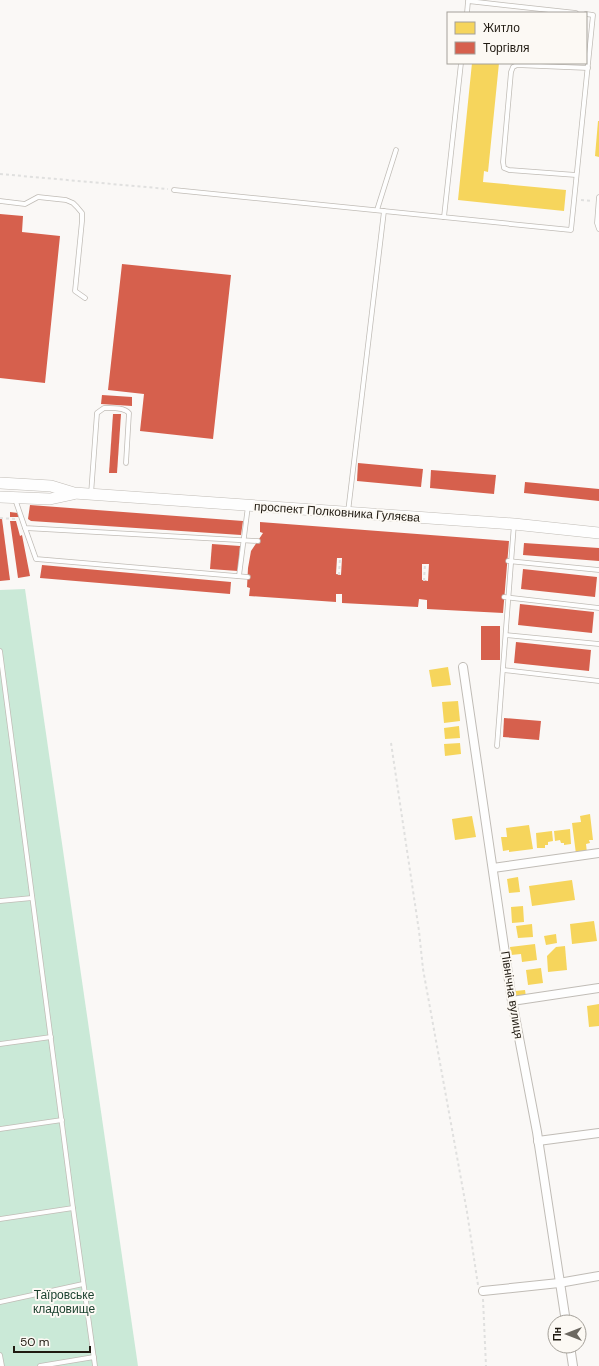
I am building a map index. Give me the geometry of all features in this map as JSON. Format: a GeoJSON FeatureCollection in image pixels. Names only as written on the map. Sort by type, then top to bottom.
{"type":"FeatureCollection","features":[{"type":"Feature","properties":{"kind":"main road","name":"проспект Полковника Гуляєва"},"geometry":{"type":"LineString","coordinates":[[0,483],[50,486],[74,493],[514,524],[599,533]]}},
{"type":"Feature","properties":{"kind":"main road","name":"проспект Полковника Гуляєва"},"geometry":{"type":"LineString","coordinates":[[0,497],[50,499],[74,493]]}},
{"type":"Feature","properties":{"kind":"street","name":"Північна вулиця"},"geometry":{"type":"LineString","coordinates":[[463,667],[512,1002],[538,1141],[565,1314]]}},
{"type":"Feature","properties":{"kind":"street"},"geometry":{"type":"LineString","coordinates":[[493,868],[599,853]]}},
{"type":"Feature","properties":{"kind":"street"},"geometry":{"type":"LineString","coordinates":[[512,1002],[599,988]]}},
{"type":"Feature","properties":{"kind":"street"},"geometry":{"type":"LineString","coordinates":[[538,1141],[599,1133]]}},
{"type":"Feature","properties":{"kind":"street"},"geometry":{"type":"LineString","coordinates":[[483,1291],[559,1283],[599,1276]]}},
{"type":"Feature","properties":{"kind":"street"},"geometry":{"type":"LineString","coordinates":[[571,1354],[573,1366]]}},
{"type":"Feature","properties":{"kind":"lane"},"geometry":{"type":"LineString","coordinates":[[467,12],[468,1],[567,12]]}},
{"type":"Feature","properties":{"kind":"lane"},"geometry":{"type":"LineString","coordinates":[[174,190],[571,230],[593,15],[587,14]]}},
{"type":"Feature","properties":{"kind":"lane"},"geometry":{"type":"LineString","coordinates":[[444,217],[461,64]]}},
{"type":"Feature","properties":{"kind":"lane"},"geometry":{"type":"LineString","coordinates":[[576,175],[509,170],[504,168],[503,162],[511,72],[513,67],[517,65],[588,68]]}},
{"type":"Feature","properties":{"kind":"lane"},"geometry":{"type":"LineString","coordinates":[[377,210],[396,150]]}},
{"type":"Feature","properties":{"kind":"lane"},"geometry":{"type":"LineString","coordinates":[[0,201],[25,204],[38,197],[73,202],[82,213],[75,291],[85,298]]}},
{"type":"Feature","properties":{"kind":"lane"},"geometry":{"type":"LineString","coordinates":[[599,197],[597,223],[599,229]]}},
{"type":"Feature","properties":{"kind":"lane"},"geometry":{"type":"LineString","coordinates":[[348,513],[384,211]]}},
{"type":"Feature","properties":{"kind":"lane"},"geometry":{"type":"LineString","coordinates":[[91,494],[97,413],[104,408],[124,409],[129,413],[126,463]]}},
{"type":"Feature","properties":{"kind":"lane"},"geometry":{"type":"LineString","coordinates":[[15,498],[36,560],[248,577]]}},
{"type":"Feature","properties":{"kind":"lane"},"geometry":{"type":"LineString","coordinates":[[239,576],[248,506]]}},
{"type":"Feature","properties":{"kind":"lane"},"geometry":{"type":"LineString","coordinates":[[497,746],[506,635],[506,598],[514,524]]}},
{"type":"Feature","properties":{"kind":"lane"},"geometry":{"type":"LineString","coordinates":[[25,528],[258,541]]}},
{"type":"Feature","properties":{"kind":"lane"},"geometry":{"type":"LineString","coordinates":[[509,561],[599,570]]}},
{"type":"Feature","properties":{"kind":"lane"},"geometry":{"type":"LineString","coordinates":[[506,598],[599,608]]}},
{"type":"Feature","properties":{"kind":"lane"},"geometry":{"type":"LineString","coordinates":[[506,635],[599,644]]}},
{"type":"Feature","properties":{"kind":"lane"},"geometry":{"type":"LineString","coordinates":[[0,651],[95,1366]]}},
{"type":"Feature","properties":{"kind":"lane"},"geometry":{"type":"LineString","coordinates":[[503,670],[599,681]]}},
{"type":"Feature","properties":{"kind":"lane"},"geometry":{"type":"LineString","coordinates":[[0,901],[32,898]]}},
{"type":"Feature","properties":{"kind":"lane"},"geometry":{"type":"LineString","coordinates":[[0,1044],[51,1037]]}},
{"type":"Feature","properties":{"kind":"lane"},"geometry":{"type":"LineString","coordinates":[[0,1129],[62,1120]]}},
{"type":"Feature","properties":{"kind":"lane"},"geometry":{"type":"LineString","coordinates":[[0,1219],[73,1208]]}},
{"type":"Feature","properties":{"kind":"lane"},"geometry":{"type":"LineString","coordinates":[[0,1302],[83,1284]]}},
{"type":"Feature","properties":{"kind":"lane"},"geometry":{"type":"LineString","coordinates":[[0,1355],[2,1366]]}},
{"type":"Feature","properties":{"kind":"lane"},"geometry":{"type":"LineString","coordinates":[[40,1366],[94,1357]]}},
{"type":"Feature","properties":{"kind":"path"},"geometry":{"type":"LineString","coordinates":[[0,174],[174,190]]}},
{"type":"Feature","properties":{"kind":"path"},"geometry":{"type":"LineString","coordinates":[[574,200],[598,202]]}},
{"type":"Feature","properties":{"kind":"path"},"geometry":{"type":"LineString","coordinates":[[0,518],[22,520]]}},
{"type":"Feature","properties":{"kind":"path"},"geometry":{"type":"LineString","coordinates":[[339,575],[340,558]]}},
{"type":"Feature","properties":{"kind":"path"},"geometry":{"type":"LineString","coordinates":[[424,581],[425,564]]}},
{"type":"Feature","properties":{"kind":"path"},"geometry":{"type":"LineString","coordinates":[[391,743],[429,1006],[467,1212],[478,1286],[483,1291],[486,1366]]}},
{"type":"Feature","properties":{"kind":"green space","name":"Таїровське кладовище"},"geometry":{"type":"Polygon","coordinates":[[[25,589],[138,1366],[0,1366],[0,590],[25,589]]]}},
{"type":"Feature","properties":{"kind":"building: Житло"},"geometry":{"type":"Polygon","coordinates":[[[472,64],[499,64],[488,172],[484,171],[483,182],[566,190],[564,211],[458,200],[472,64]]]}},
{"type":"Feature","properties":{"kind":"building: Житло"},"geometry":{"type":"Polygon","coordinates":[[[599,121],[599,157],[595,156],[599,121]]]}},
{"type":"Feature","properties":{"kind":"building: Житло"},"geometry":{"type":"Polygon","coordinates":[[[448,667],[451,685],[432,687],[429,670],[448,667]]]}},
{"type":"Feature","properties":{"kind":"building: Житло"},"geometry":{"type":"Polygon","coordinates":[[[458,701],[460,721],[444,723],[442,702],[458,701]]]}},
{"type":"Feature","properties":{"kind":"building: Житло"},"geometry":{"type":"Polygon","coordinates":[[[459,726],[460,738],[445,739],[444,728],[459,726]]]}},
{"type":"Feature","properties":{"kind":"building: Житло"},"geometry":{"type":"Polygon","coordinates":[[[460,743],[461,754],[445,756],[444,744],[460,743]]]}},
{"type":"Feature","properties":{"kind":"building: Житло"},"geometry":{"type":"Polygon","coordinates":[[[590,814],[593,840],[589,840],[590,843],[586,844],[587,853],[576,854],[572,823],[581,822],[580,816],[590,814]]]}},
{"type":"Feature","properties":{"kind":"building: Житло"},"geometry":{"type":"Polygon","coordinates":[[[472,816],[476,837],[455,840],[452,819],[472,816]]]}},
{"type":"Feature","properties":{"kind":"building: Житло"},"geometry":{"type":"Polygon","coordinates":[[[529,825],[533,849],[509,852],[509,850],[503,851],[501,837],[507,837],[506,828],[529,825]]]}},
{"type":"Feature","properties":{"kind":"building: Житло"},"geometry":{"type":"Polygon","coordinates":[[[570,829],[571,844],[564,845],[564,843],[561,843],[560,840],[555,841],[554,831],[570,829]]]}},
{"type":"Feature","properties":{"kind":"building: Житло"},"geometry":{"type":"Polygon","coordinates":[[[552,831],[553,841],[548,842],[548,845],[545,845],[545,848],[537,848],[536,833],[552,831]]]}},
{"type":"Feature","properties":{"kind":"building: Житло"},"geometry":{"type":"Polygon","coordinates":[[[518,877],[520,892],[509,893],[507,879],[518,877]]]}},
{"type":"Feature","properties":{"kind":"building: Житло"},"geometry":{"type":"Polygon","coordinates":[[[572,880],[575,900],[532,906],[529,886],[572,880]]]}},
{"type":"Feature","properties":{"kind":"building: Житло"},"geometry":{"type":"Polygon","coordinates":[[[523,906],[524,922],[512,923],[511,907],[523,906]]]}},
{"type":"Feature","properties":{"kind":"building: Житло"},"geometry":{"type":"Polygon","coordinates":[[[594,921],[597,941],[572,944],[570,924],[594,921]]]}},
{"type":"Feature","properties":{"kind":"building: Житло"},"geometry":{"type":"Polygon","coordinates":[[[532,924],[533,937],[518,938],[516,926],[532,924]]]}},
{"type":"Feature","properties":{"kind":"building: Житло"},"geometry":{"type":"Polygon","coordinates":[[[556,934],[557,943],[546,945],[544,936],[556,934]]]}},
{"type":"Feature","properties":{"kind":"building: Житло"},"geometry":{"type":"Polygon","coordinates":[[[535,944],[537,960],[522,962],[521,954],[511,955],[510,947],[535,944]]]}},
{"type":"Feature","properties":{"kind":"building: Житло"},"geometry":{"type":"Polygon","coordinates":[[[565,946],[567,970],[548,972],[547,956],[556,947],[565,946]]]}},
{"type":"Feature","properties":{"kind":"building: Житло"},"geometry":{"type":"Polygon","coordinates":[[[541,968],[543,983],[528,985],[526,970],[541,968]]]}},
{"type":"Feature","properties":{"kind":"building: Житло"},"geometry":{"type":"Polygon","coordinates":[[[525,990],[526,997],[516,998],[515,991],[525,990]]]}},
{"type":"Feature","properties":{"kind":"building: Житло"},"geometry":{"type":"Polygon","coordinates":[[[599,1004],[599,1026],[589,1027],[587,1006],[599,1004]]]}},
{"type":"Feature","properties":{"kind":"building: Торгівля"},"geometry":{"type":"Polygon","coordinates":[[[0,214],[23,216],[22,232],[60,236],[45,383],[0,378],[0,214]]]}},
{"type":"Feature","properties":{"kind":"building: Торгівля"},"geometry":{"type":"Polygon","coordinates":[[[122,264],[231,275],[213,439],[140,431],[144,394],[108,390],[122,264]]]}},
{"type":"Feature","properties":{"kind":"building: Торгівля"},"geometry":{"type":"Polygon","coordinates":[[[102,395],[132,397],[132,406],[101,404],[102,395]]]}},
{"type":"Feature","properties":{"kind":"building: Торгівля"},"geometry":{"type":"Polygon","coordinates":[[[113,414],[121,414],[117,473],[109,473],[113,414]]]}},
{"type":"Feature","properties":{"kind":"building: Торгівля"},"geometry":{"type":"Polygon","coordinates":[[[358,463],[423,469],[421,487],[357,481],[358,463]]]}},
{"type":"Feature","properties":{"kind":"building: Торгівля"},"geometry":{"type":"Polygon","coordinates":[[[431,470],[496,475],[494,494],[430,488],[431,470]]]}},
{"type":"Feature","properties":{"kind":"building: Торгівля"},"geometry":{"type":"Polygon","coordinates":[[[525,482],[599,489],[599,501],[524,493],[525,482]]]}},
{"type":"Feature","properties":{"kind":"building: Торгівля"},"geometry":{"type":"Polygon","coordinates":[[[30,505],[243,521],[241,535],[31,521],[28,519],[30,505]]]}},
{"type":"Feature","properties":{"kind":"building: Торгівля"},"geometry":{"type":"Polygon","coordinates":[[[10,512],[18,513],[18,517],[10,517],[10,512]]]}},
{"type":"Feature","properties":{"kind":"building: Торгівля"},"geometry":{"type":"Polygon","coordinates":[[[0,519],[2,519],[10,580],[0,581],[0,519]]]}},
{"type":"Feature","properties":{"kind":"building: Торгівля"},"geometry":{"type":"Polygon","coordinates":[[[10,521],[16,521],[20,536],[22,535],[30,576],[18,578],[10,521]]]}},
{"type":"Feature","properties":{"kind":"building: Торгівля"},"geometry":{"type":"Polygon","coordinates":[[[260,522],[509,541],[503,613],[427,609],[427,600],[419,599],[418,607],[342,603],[342,594],[336,594],[336,602],[249,596],[250,588],[247,587],[248,568],[251,551],[263,533],[260,532],[260,522]],[[337,558],[336,574],[341,575],[342,558],[337,558]],[[422,564],[422,580],[428,581],[429,564],[422,564]]]}},
{"type":"Feature","properties":{"kind":"building: Торгівля"},"geometry":{"type":"Polygon","coordinates":[[[524,543],[599,548],[599,561],[523,555],[524,543]]]}},
{"type":"Feature","properties":{"kind":"building: Торгівля"},"geometry":{"type":"Polygon","coordinates":[[[212,544],[240,546],[238,571],[210,569],[212,544]]]}},
{"type":"Feature","properties":{"kind":"building: Торгівля"},"geometry":{"type":"Polygon","coordinates":[[[42,565],[231,582],[230,594],[40,578],[42,565]]]}},
{"type":"Feature","properties":{"kind":"building: Торгівля"},"geometry":{"type":"Polygon","coordinates":[[[523,569],[597,577],[595,597],[521,589],[523,569]]]}},
{"type":"Feature","properties":{"kind":"building: Торгівля"},"geometry":{"type":"Polygon","coordinates":[[[520,604],[594,612],[592,633],[518,625],[520,604]]]}},
{"type":"Feature","properties":{"kind":"building: Торгівля"},"geometry":{"type":"Polygon","coordinates":[[[481,626],[500,626],[500,660],[481,660],[481,626]]]}},
{"type":"Feature","properties":{"kind":"building: Торгівля"},"geometry":{"type":"Polygon","coordinates":[[[516,642],[591,650],[589,671],[514,663],[516,642]]]}},
{"type":"Feature","properties":{"kind":"building: Торгівля"},"geometry":{"type":"Polygon","coordinates":[[[504,718],[541,721],[539,740],[503,737],[504,718]]]}}]}
